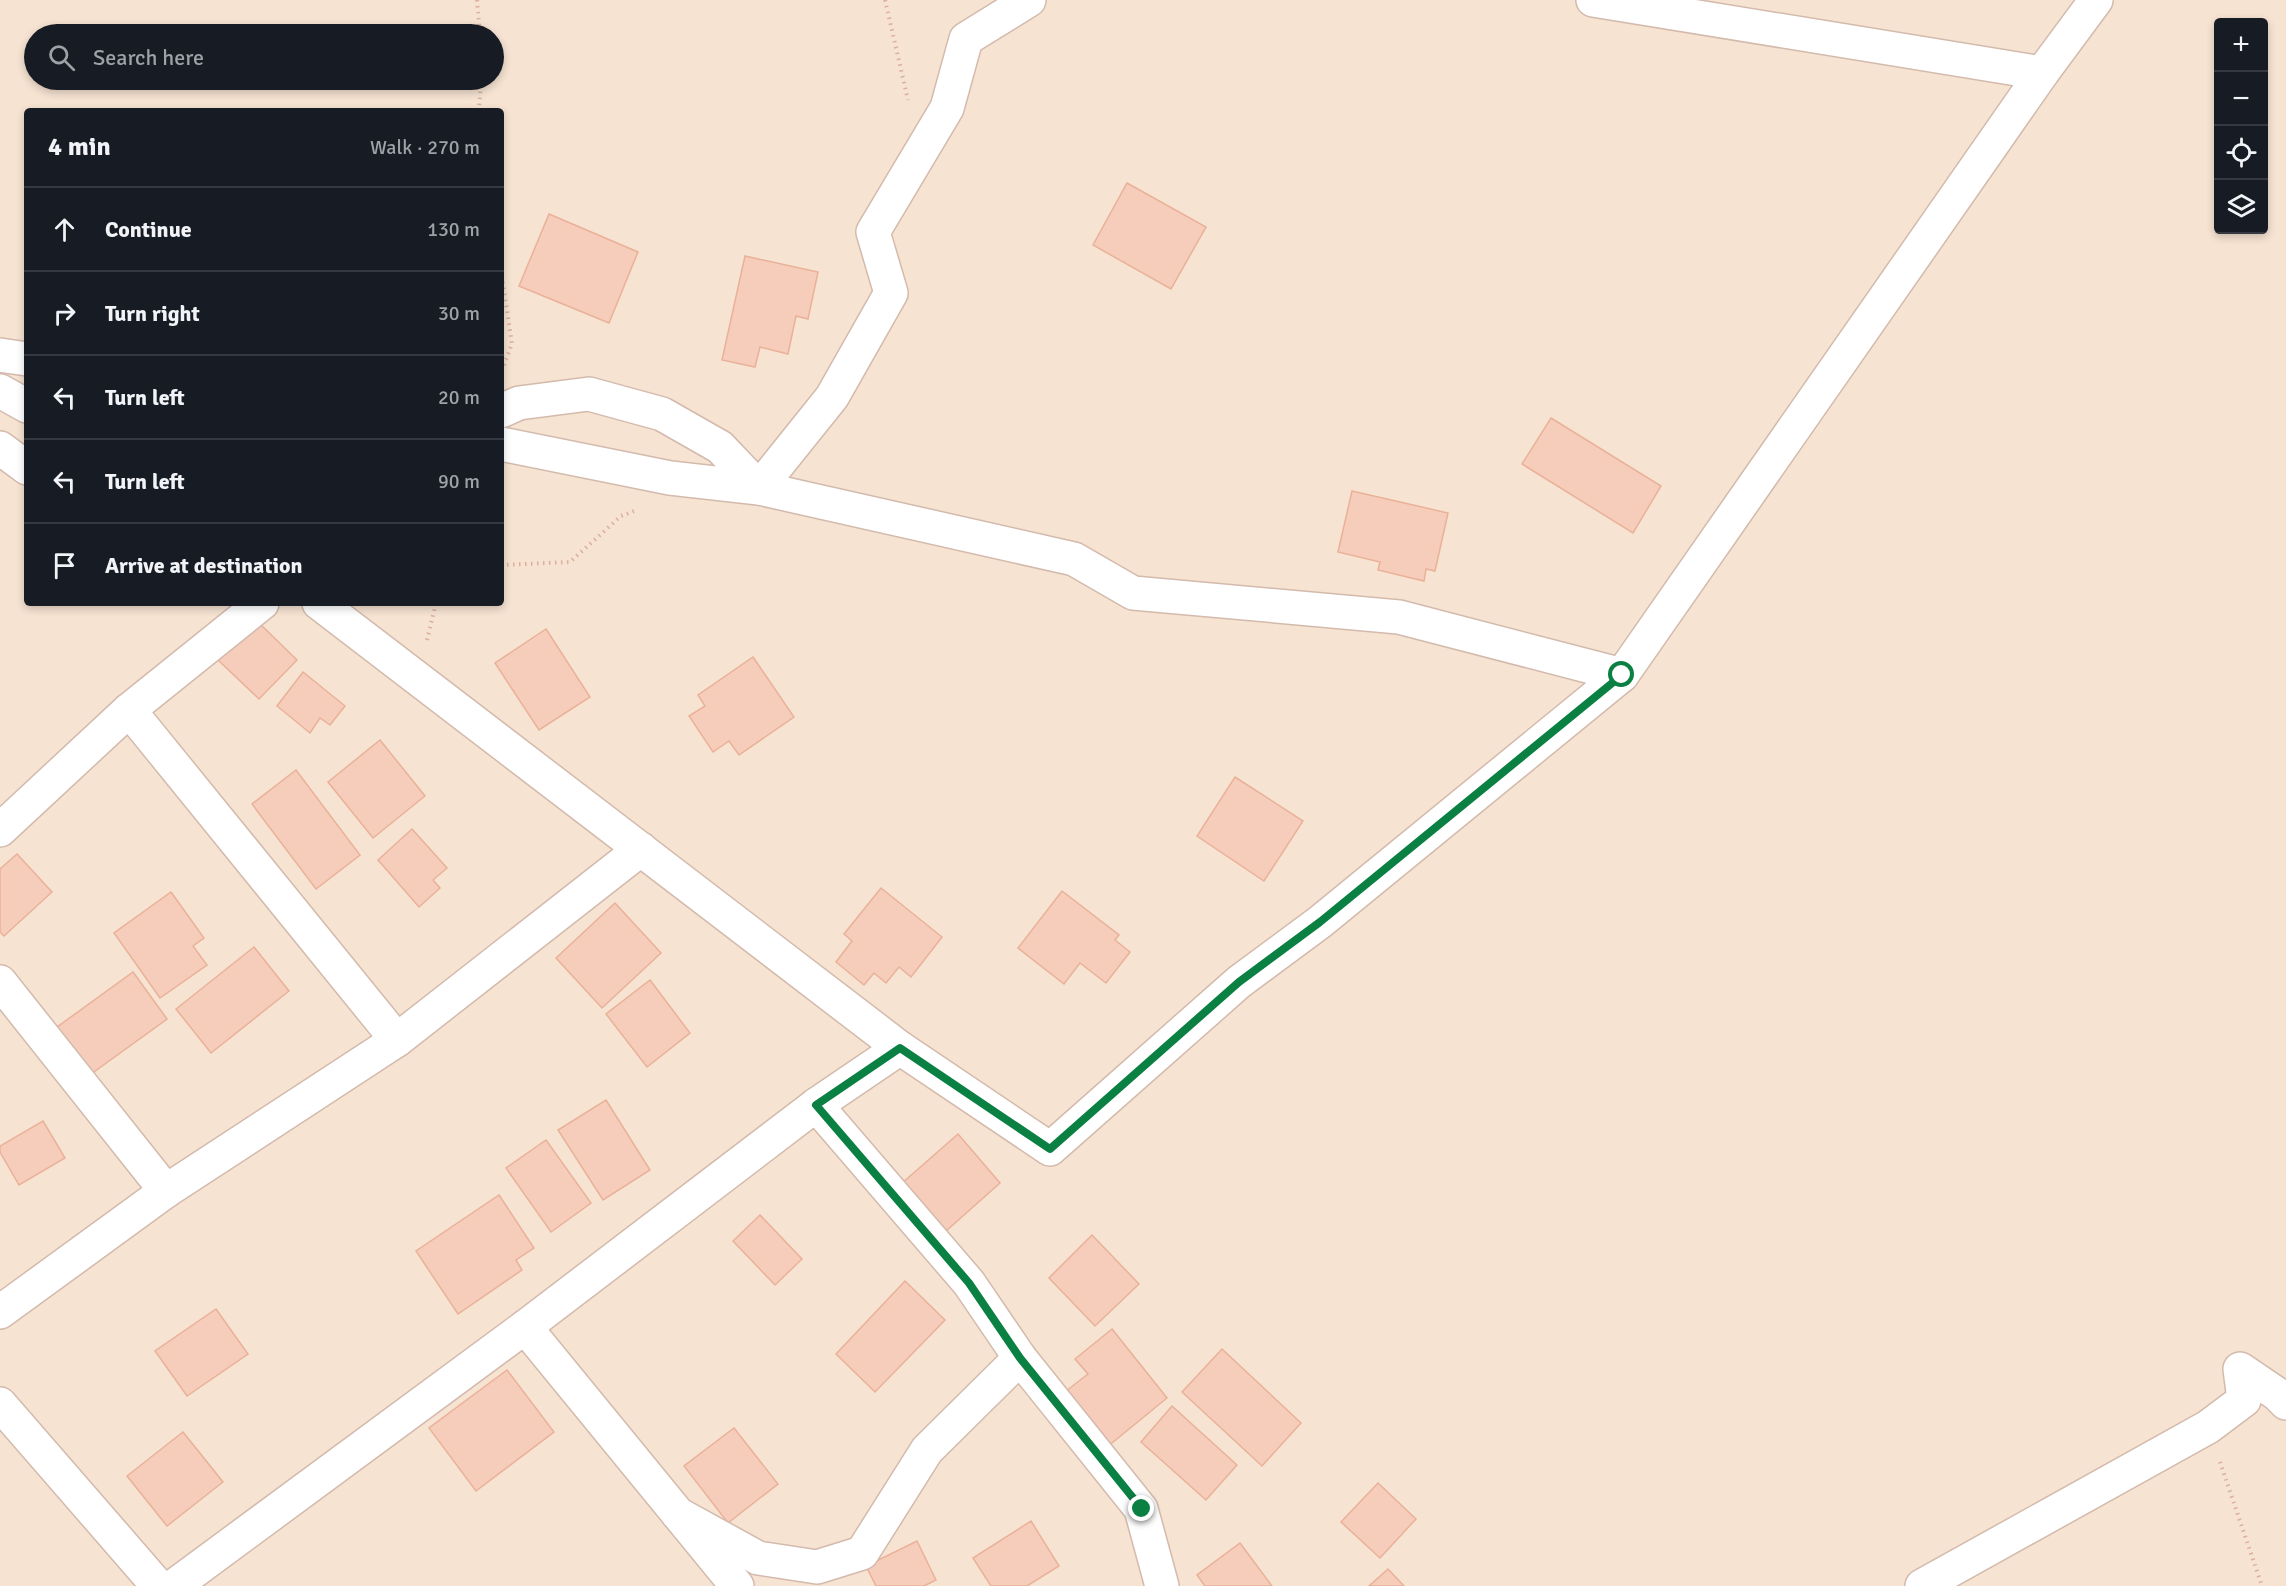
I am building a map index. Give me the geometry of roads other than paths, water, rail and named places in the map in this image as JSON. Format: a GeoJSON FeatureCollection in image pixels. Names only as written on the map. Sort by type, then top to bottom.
{"type":"FeatureCollection","features":[{"type":"Feature","properties":{"kind":"street"},"geometry":{"type":"LineString","coordinates":[[759,488],[832,397],[891,293],[873,232],[947,108],[966,39],[1029,0]]}},
{"type":"Feature","properties":{"kind":"street"},"geometry":{"type":"LineString","coordinates":[[1593,0],[2042,73]]}},
{"type":"Feature","properties":{"kind":"street"},"geometry":{"type":"LineString","coordinates":[[323,606],[900,1048],[1050,1149],[1239,982],[1320,922],[1622,675],[2042,73],[2096,0]]}},
{"type":"Feature","properties":{"kind":"street"},"geometry":{"type":"LineString","coordinates":[[0,354],[24,358]]}},
{"type":"Feature","properties":{"kind":"street"},"geometry":{"type":"LineString","coordinates":[[0,391],[24,404]]}},
{"type":"Feature","properties":{"kind":"street"},"geometry":{"type":"LineString","coordinates":[[504,410],[519,403],[589,394],[662,414],[720,447],[759,488]]}},
{"type":"Feature","properties":{"kind":"street"},"geometry":{"type":"LineString","coordinates":[[504,445],[670,478],[759,488],[1074,559],[1133,593],[1399,617],[1622,675]]}},
{"type":"Feature","properties":{"kind":"street"},"geometry":{"type":"LineString","coordinates":[[0,448],[24,466]]}},
{"type":"Feature","properties":{"kind":"street"},"geometry":{"type":"LineString","coordinates":[[0,830],[129,710],[258,606]]}},
{"type":"Feature","properties":{"kind":"street"},"geometry":{"type":"LineString","coordinates":[[129,710],[397,1040]]}},
{"type":"Feature","properties":{"kind":"street"},"geometry":{"type":"LineString","coordinates":[[0,1312],[166,1191],[397,1040],[641,849]]}},
{"type":"Feature","properties":{"kind":"street"},"geometry":{"type":"LineString","coordinates":[[0,982],[166,1191]]}},
{"type":"Feature","properties":{"kind":"street"},"geometry":{"type":"LineString","coordinates":[[174,1586],[525,1327],[816,1105],[900,1048]]}},
{"type":"Feature","properties":{"kind":"street"},"geometry":{"type":"LineString","coordinates":[[816,1105],[969,1283],[1020,1358],[1142,1509],[1162,1586]]}},
{"type":"Feature","properties":{"kind":"street"},"geometry":{"type":"LineString","coordinates":[[525,1327],[737,1586]]}},
{"type":"Feature","properties":{"kind":"street"},"geometry":{"type":"LineString","coordinates":[[678,1514],[758,1558],[817,1567],[862,1553],[927,1450],[1020,1358]]}},
{"type":"Feature","properties":{"kind":"street"},"geometry":{"type":"LineString","coordinates":[[1922,1586],[2208,1427],[2244,1400],[2240,1369],[2277,1394],[2286,1403]]}},
{"type":"Feature","properties":{"kind":"street"},"geometry":{"type":"LineString","coordinates":[[0,1404],[158,1586]]}}]}
